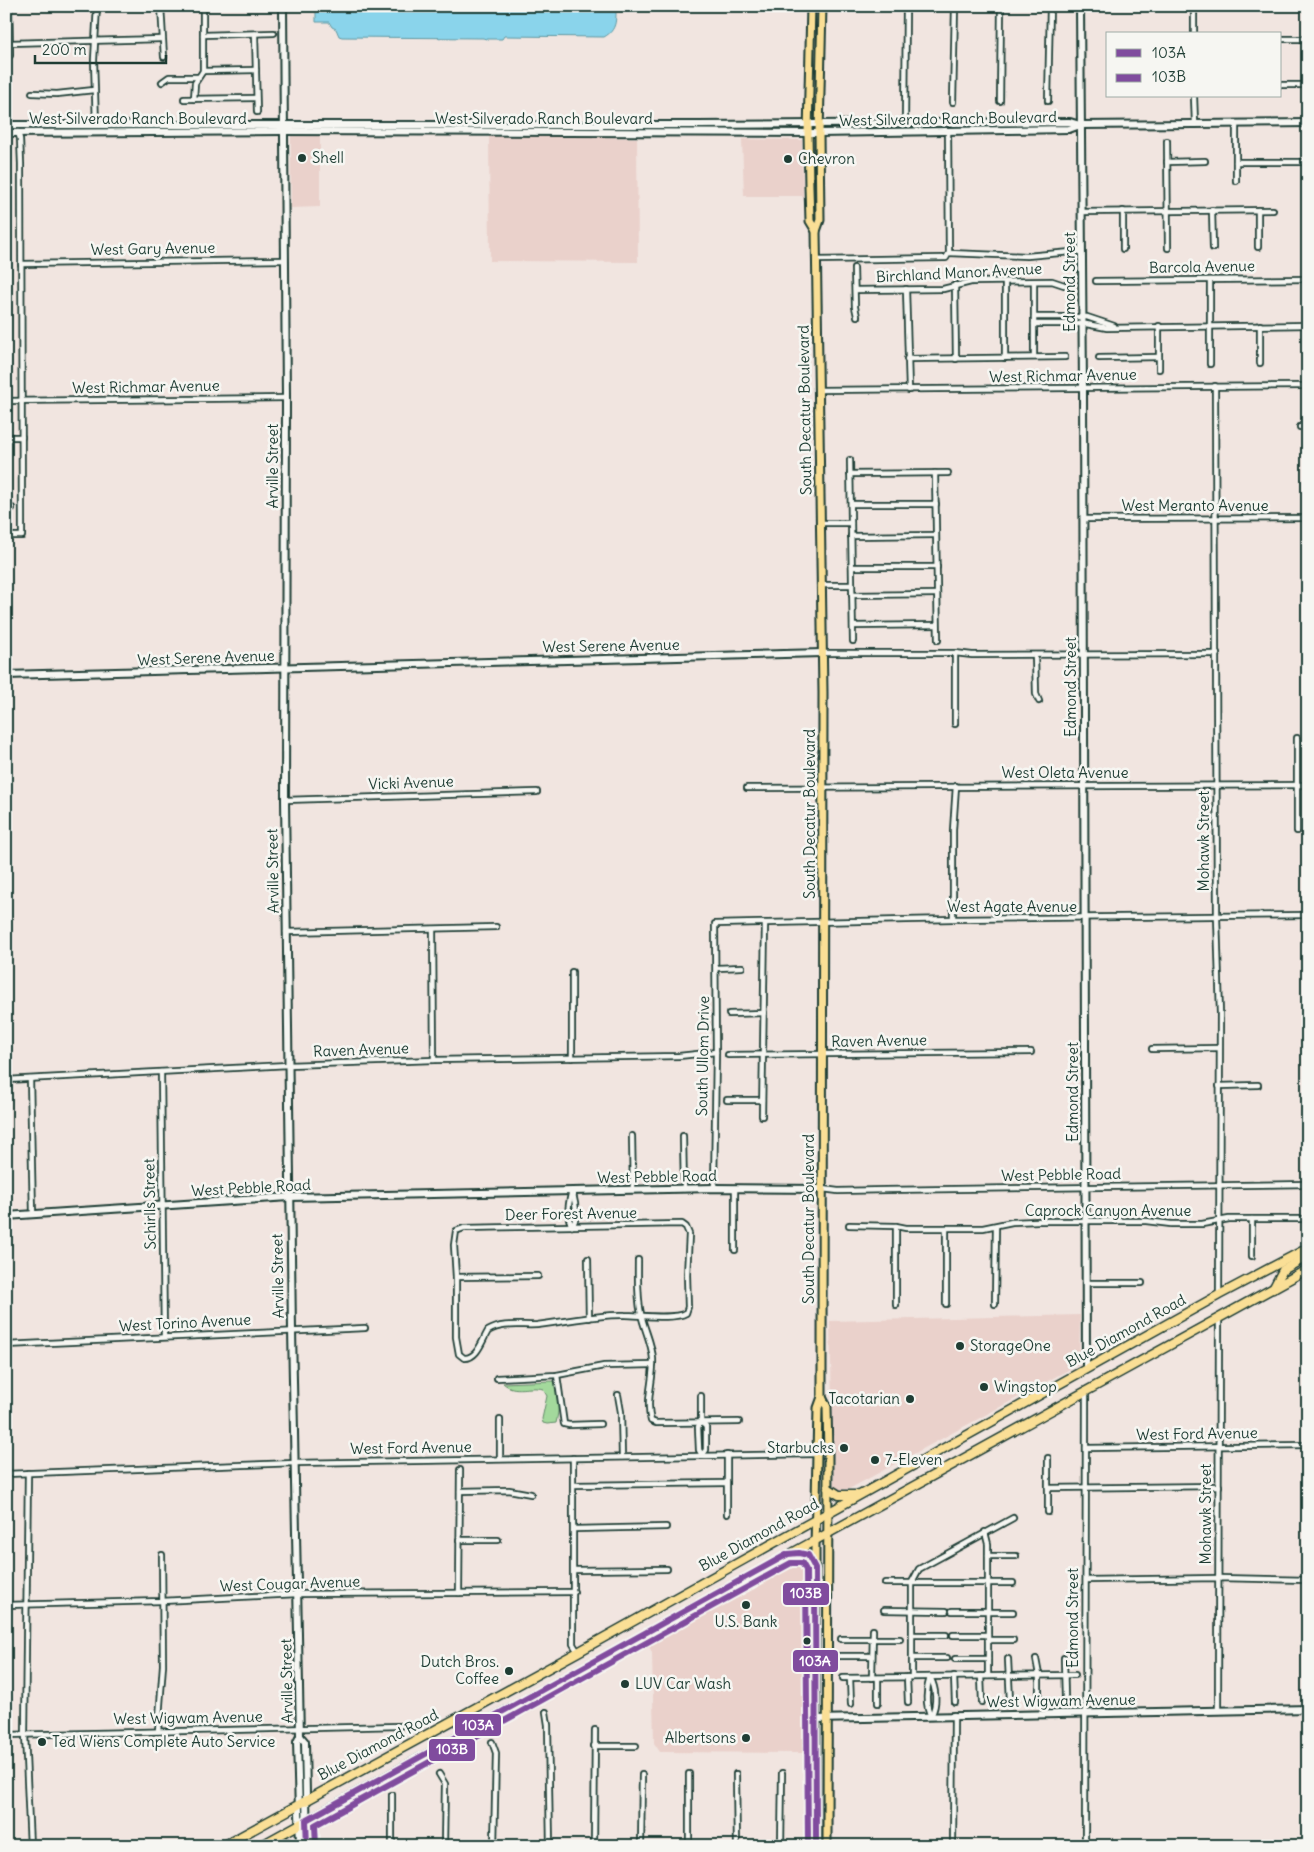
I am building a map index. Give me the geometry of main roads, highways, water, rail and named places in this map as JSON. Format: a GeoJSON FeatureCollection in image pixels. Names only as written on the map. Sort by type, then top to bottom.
{"type":"FeatureCollection","features":[{"type":"Feature","properties":{"kind":"highway","name":"Blue Diamond Road"},"geometry":{"type":"LineString","coordinates":[[223,1846],[302,1801],[578,1652],[1086,1368],[1308,1248]]}},
{"type":"Feature","properties":{"kind":"highway"},"geometry":{"type":"LineString","coordinates":[[1273,1289],[1283,1270],[1308,1256]]}},
{"type":"Feature","properties":{"kind":"highway","name":"Blue Diamond Road"},"geometry":{"type":"LineString","coordinates":[[260,1846],[827,1532],[1308,1269]]}},
{"type":"Feature","properties":{"kind":"highway"},"geometry":{"type":"LineString","coordinates":[[828,1488],[838,1495],[858,1495]]}},
{"type":"Feature","properties":{"kind":"highway"},"geometry":{"type":"LineString","coordinates":[[788,1554],[799,1553],[808,1555],[815,1568]]}},
{"type":"Feature","properties":{"kind":"highway"},"geometry":{"type":"LineString","coordinates":[[274,1846],[285,1842],[294,1846]]}},
{"type":"Feature","properties":{"kind":"main road","name":"South Decatur Boulevard"},"geometry":{"type":"LineString","coordinates":[[811,6],[808,133],[810,221],[816,231]]}},
{"type":"Feature","properties":{"kind":"main road","name":"South Decatur Boulevard"},"geometry":{"type":"LineString","coordinates":[[818,1846],[816,1841],[815,1568],[818,1408],[822,1398],[824,921],[822,585],[816,231],[820,220],[819,133],[822,6]]}},
{"type":"Feature","properties":{"kind":"main road","name":"South Decatur Boulevard"},"geometry":{"type":"LineString","coordinates":[[822,1398],[827,1407],[828,1488],[827,1842],[825,1846]]}},
{"type":"Feature","properties":{"kind":"water"},"geometry":{"type":"Polygon","coordinates":[[[316,6],[616,6],[616,16],[614,28],[604,37],[504,36],[502,39],[486,39],[342,37],[339,36],[336,29],[329,22],[316,22],[316,6]]]}},
{"type":"Feature","properties":{"kind":"waterway"},"geometry":{"type":"LineString","coordinates":[[615,7],[624,8]]}},
{"type":"Feature","properties":{"kind":"place","name":"Shell"},"geometry":{"type":"Point","coordinates":[302,158]}},
{"type":"Feature","properties":{"kind":"place","name":"Chevron"},"geometry":{"type":"Point","coordinates":[788,159]}},
{"type":"Feature","properties":{"kind":"place","name":"StorageOne"},"geometry":{"type":"Point","coordinates":[960,1346]}},
{"type":"Feature","properties":{"kind":"place","name":"Wingstop"},"geometry":{"type":"Point","coordinates":[984,1387]}},
{"type":"Feature","properties":{"kind":"place","name":"Tacotarian"},"geometry":{"type":"Point","coordinates":[910,1399]}},
{"type":"Feature","properties":{"kind":"place","name":"Starbucks"},"geometry":{"type":"Point","coordinates":[844,1448]}},
{"type":"Feature","properties":{"kind":"place","name":"7-Eleven"},"geometry":{"type":"Point","coordinates":[875,1460]}},
{"type":"Feature","properties":{"kind":"place","name":"U.S. Bank"},"geometry":{"type":"Point","coordinates":[746,1605]}},
{"type":"Feature","properties":{"kind":"place","name":"Dutch Bros. Coffee"},"geometry":{"type":"Point","coordinates":[509,1671]}},
{"type":"Feature","properties":{"kind":"place","name":"LUV Car Wash"},"geometry":{"type":"Point","coordinates":[625,1684]}},
{"type":"Feature","properties":{"kind":"place","name":"Albertsons"},"geometry":{"type":"Point","coordinates":[746,1738]}},
{"type":"Feature","properties":{"kind":"place","name":"Ted Wiens Complete Auto Service"},"geometry":{"type":"Point","coordinates":[42,1742]}}]}
